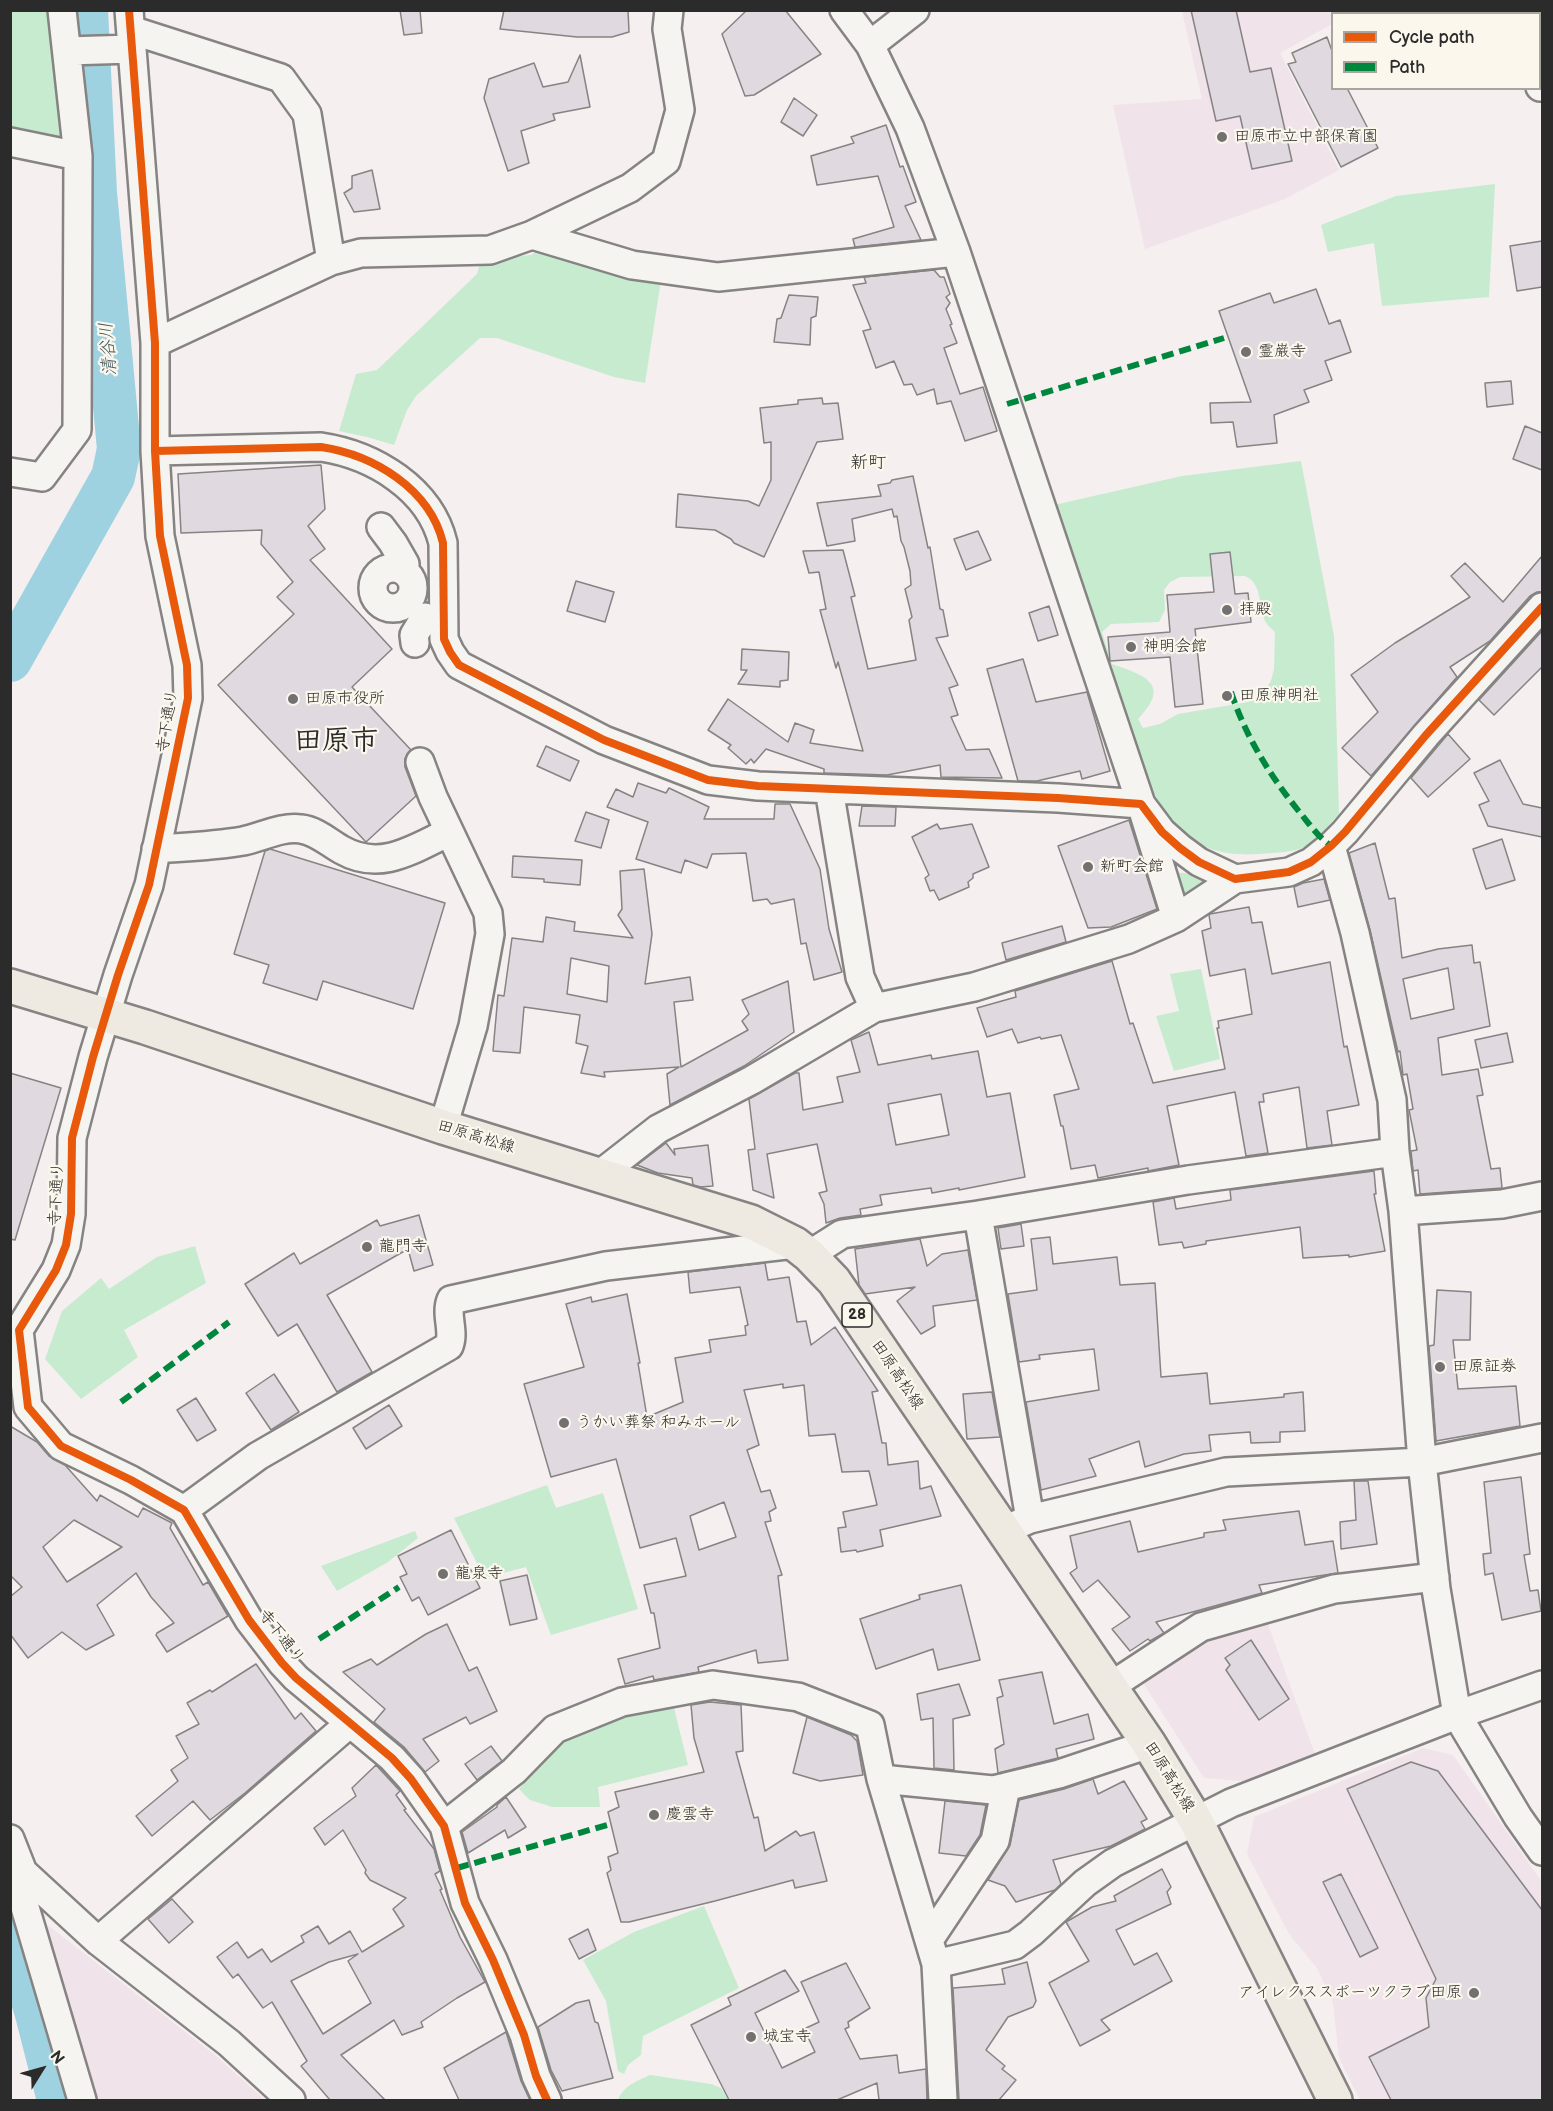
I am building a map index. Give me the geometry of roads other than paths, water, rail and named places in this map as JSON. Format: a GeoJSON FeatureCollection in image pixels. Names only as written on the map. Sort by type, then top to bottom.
{"type":"FeatureCollection","features":[{"type":"Feature","properties":{"kind":"main road","name":"田原高松線"},"geometry":{"type":"LineString","coordinates":[[10,986],[106,1015],[443,1127],[751,1222],[802,1249],[834,1281],[1017,1524],[1111,1686],[1196,1821],[1335,2100]]}},
{"type":"Feature","properties":{"kind":"street"},"geometry":{"type":"LineString","coordinates":[[10,472],[42,477],[77,430],[78,156],[72,51],[62,10]]}},
{"type":"Feature","properties":{"kind":"street"},"geometry":{"type":"LineString","coordinates":[[155,343],[331,261],[361,253],[490,250],[532,235],[630,188],[666,161],[680,110],[667,29],[669,10]]}},
{"type":"Feature","properties":{"kind":"street"},"geometry":{"type":"LineString","coordinates":[[844,10],[870,45],[910,128],[956,252],[1141,804],[1176,918]]}},
{"type":"Feature","properties":{"kind":"street"},"geometry":{"type":"LineString","coordinates":[[870,45],[915,10]]}},
{"type":"Feature","properties":{"kind":"street"},"geometry":{"type":"LineString","coordinates":[[72,51],[128,35],[281,78],[307,114],[331,261]]}},
{"type":"Feature","properties":{"kind":"street","name":"寺下通り"},"geometry":{"type":"LineString","coordinates":[[128,35],[155,343],[155,451],[160,536],[187,665],[188,698],[149,885],[93,1057],[72,1138],[71,1214],[66,1245],[56,1270],[19,1330],[19,1408],[61,1446],[131,1480],[183,1510],[249,1620],[282,1663],[296,1678],[392,1758],[411,1779],[444,1826],[465,1903],[493,1960],[524,2035],[546,2100]]}},
{"type":"Feature","properties":{"kind":"street"},"geometry":{"type":"LineString","coordinates":[[10,142],[78,156]]}},
{"type":"Feature","properties":{"kind":"street"},"geometry":{"type":"LineString","coordinates":[[532,235],[632,265],[718,278],[956,252]]}},
{"type":"Feature","properties":{"kind":"street"},"geometry":{"type":"LineString","coordinates":[[155,451],[321,447],[341,450],[392,473],[421,500],[440,528],[444,565],[435,616],[450,652],[459,665],[604,741],[708,780],[758,786],[1058,798],[1141,804],[1162,832],[1180,848],[1199,862],[1235,879]]}},
{"type":"Feature","properties":{"kind":"street"},"geometry":{"type":"LineString","coordinates":[[381,527],[393,543],[397,566]]}},
{"type":"Feature","properties":{"kind":"street"},"geometry":{"type":"LineString","coordinates":[[435,616],[398,618],[389,615],[374,592],[375,580],[383,570],[397,566],[444,565]]}},
{"type":"Feature","properties":{"kind":"street"},"geometry":{"type":"LineString","coordinates":[[599,1175],[658,1129],[752,1080],[874,1008],[974,987],[1129,939],[1176,918],[1235,879],[1289,872],[1311,862],[1331,846],[1426,735],[1542,607]]}},
{"type":"Feature","properties":{"kind":"street"},"geometry":{"type":"LineString","coordinates":[[415,643],[414,635],[435,616]]}},
{"type":"Feature","properties":{"kind":"street"},"geometry":{"type":"LineString","coordinates":[[420,762],[432,797],[488,913],[490,934],[473,1026],[443,1127]]}},
{"type":"Feature","properties":{"kind":"street"},"geometry":{"type":"LineString","coordinates":[[829,789],[860,977],[874,1008]]}},
{"type":"Feature","properties":{"kind":"street"},"geometry":{"type":"LineString","coordinates":[[156,849],[244,841],[280,830],[301,829],[317,834],[360,858],[380,860],[400,855],[449,832]]}},
{"type":"Feature","properties":{"kind":"street"},"geometry":{"type":"LineString","coordinates":[[1331,846],[1355,933],[1392,1100],[1422,1462],[1435,1577],[1457,1715],[1518,1817],[1542,1851]]}},
{"type":"Feature","properties":{"kind":"street"},"geometry":{"type":"LineString","coordinates":[[183,1510],[258,1456],[449,1346],[451,1340],[448,1307],[451,1300],[606,1266],[802,1249],[842,1234],[978,1215],[1188,1180],[1395,1152]]}},
{"type":"Feature","properties":{"kind":"street"},"geometry":{"type":"LineString","coordinates":[[1403,1211],[1502,1204],[1542,1196]]}},
{"type":"Feature","properties":{"kind":"street"},"geometry":{"type":"LineString","coordinates":[[978,1215],[1017,1524],[1226,1472],[1422,1462],[1542,1438]]}},
{"type":"Feature","properties":{"kind":"street"},"geometry":{"type":"LineString","coordinates":[[1111,1686],[1201,1627],[1334,1589],[1435,1577]]}},
{"type":"Feature","properties":{"kind":"street"},"geometry":{"type":"LineString","coordinates":[[444,1826],[514,1771],[555,1729],[622,1702],[713,1685],[798,1697],[870,1725],[881,1779],[933,1952],[943,2100]]}},
{"type":"Feature","properties":{"kind":"street"},"geometry":{"type":"LineString","coordinates":[[933,1952],[1015,1945],[1085,1883],[1113,1863],[1231,1803],[1457,1715],[1542,1685]]}},
{"type":"Feature","properties":{"kind":"street"},"geometry":{"type":"LineString","coordinates":[[98,1941],[350,1723]]}},
{"type":"Feature","properties":{"kind":"street"},"geometry":{"type":"LineString","coordinates":[[881,1779],[993,1790],[1059,1774],[1149,1744]]}},
{"type":"Feature","properties":{"kind":"street"},"geometry":{"type":"LineString","coordinates":[[933,1952],[995,1841],[1006,1787]]}},
{"type":"Feature","properties":{"kind":"street"},"geometry":{"type":"LineString","coordinates":[[10,1839],[23,1872],[24,1904],[82,2100]]}},
{"type":"Feature","properties":{"kind":"street"},"geometry":{"type":"LineString","coordinates":[[23,1872],[98,1941],[229,2043],[291,2100]]}},
{"type":"Feature","properties":{"kind":"waterway","name":"清谷川"},"geometry":{"type":"LineString","coordinates":[[10,660],[113,477],[119,449],[95,193],[86,10]]}},
{"type":"Feature","properties":{"kind":"waterway","name":"清谷川"},"geometry":{"type":"LineString","coordinates":[[10,1925],[36,2010],[59,2100]]}},
{"type":"Feature","properties":{"kind":"place","name":"田原市立中部保育園"},"geometry":{"type":"Point","coordinates":[1222,137]}},
{"type":"Feature","properties":{"kind":"place","name":"霊巌寺"},"geometry":{"type":"Point","coordinates":[1246,352]}},
{"type":"Feature","properties":{"kind":"place","name":"拝殿"},"geometry":{"type":"Point","coordinates":[1227,610]}},
{"type":"Feature","properties":{"kind":"place","name":"神明会館"},"geometry":{"type":"Point","coordinates":[1131,647]}},
{"type":"Feature","properties":{"kind":"place","name":"田原神明社"},"geometry":{"type":"Point","coordinates":[1227,696]}},
{"type":"Feature","properties":{"kind":"place","name":"田原市役所"},"geometry":{"type":"Point","coordinates":[293,699]}},
{"type":"Feature","properties":{"kind":"place","name":"新町会館"},"geometry":{"type":"Point","coordinates":[1088,867]}},
{"type":"Feature","properties":{"kind":"place","name":"龍門寺"},"geometry":{"type":"Point","coordinates":[367,1247]}},
{"type":"Feature","properties":{"kind":"place","name":"田原証券"},"geometry":{"type":"Point","coordinates":[1440,1367]}},
{"type":"Feature","properties":{"kind":"place","name":"うかい葬祭 和みホール"},"geometry":{"type":"Point","coordinates":[564,1423]}},
{"type":"Feature","properties":{"kind":"place","name":"龍泉寺"},"geometry":{"type":"Point","coordinates":[443,1574]}},
{"type":"Feature","properties":{"kind":"place","name":"慶雲寺"},"geometry":{"type":"Point","coordinates":[654,1815]}},
{"type":"Feature","properties":{"kind":"place","name":"アイレクススポーツクラブ田原"},"geometry":{"type":"Point","coordinates":[1474,1993]}},
{"type":"Feature","properties":{"kind":"place","name":"城宝寺"},"geometry":{"type":"Point","coordinates":[751,2037]}},
{"type":"Feature","properties":{"kind":"district","name":"新町"},"geometry":{"type":"Point","coordinates":[868,463]}},
{"type":"Feature","properties":{"kind":"district","name":"田原市"},"geometry":{"type":"Point","coordinates":[336,742]}}]}
